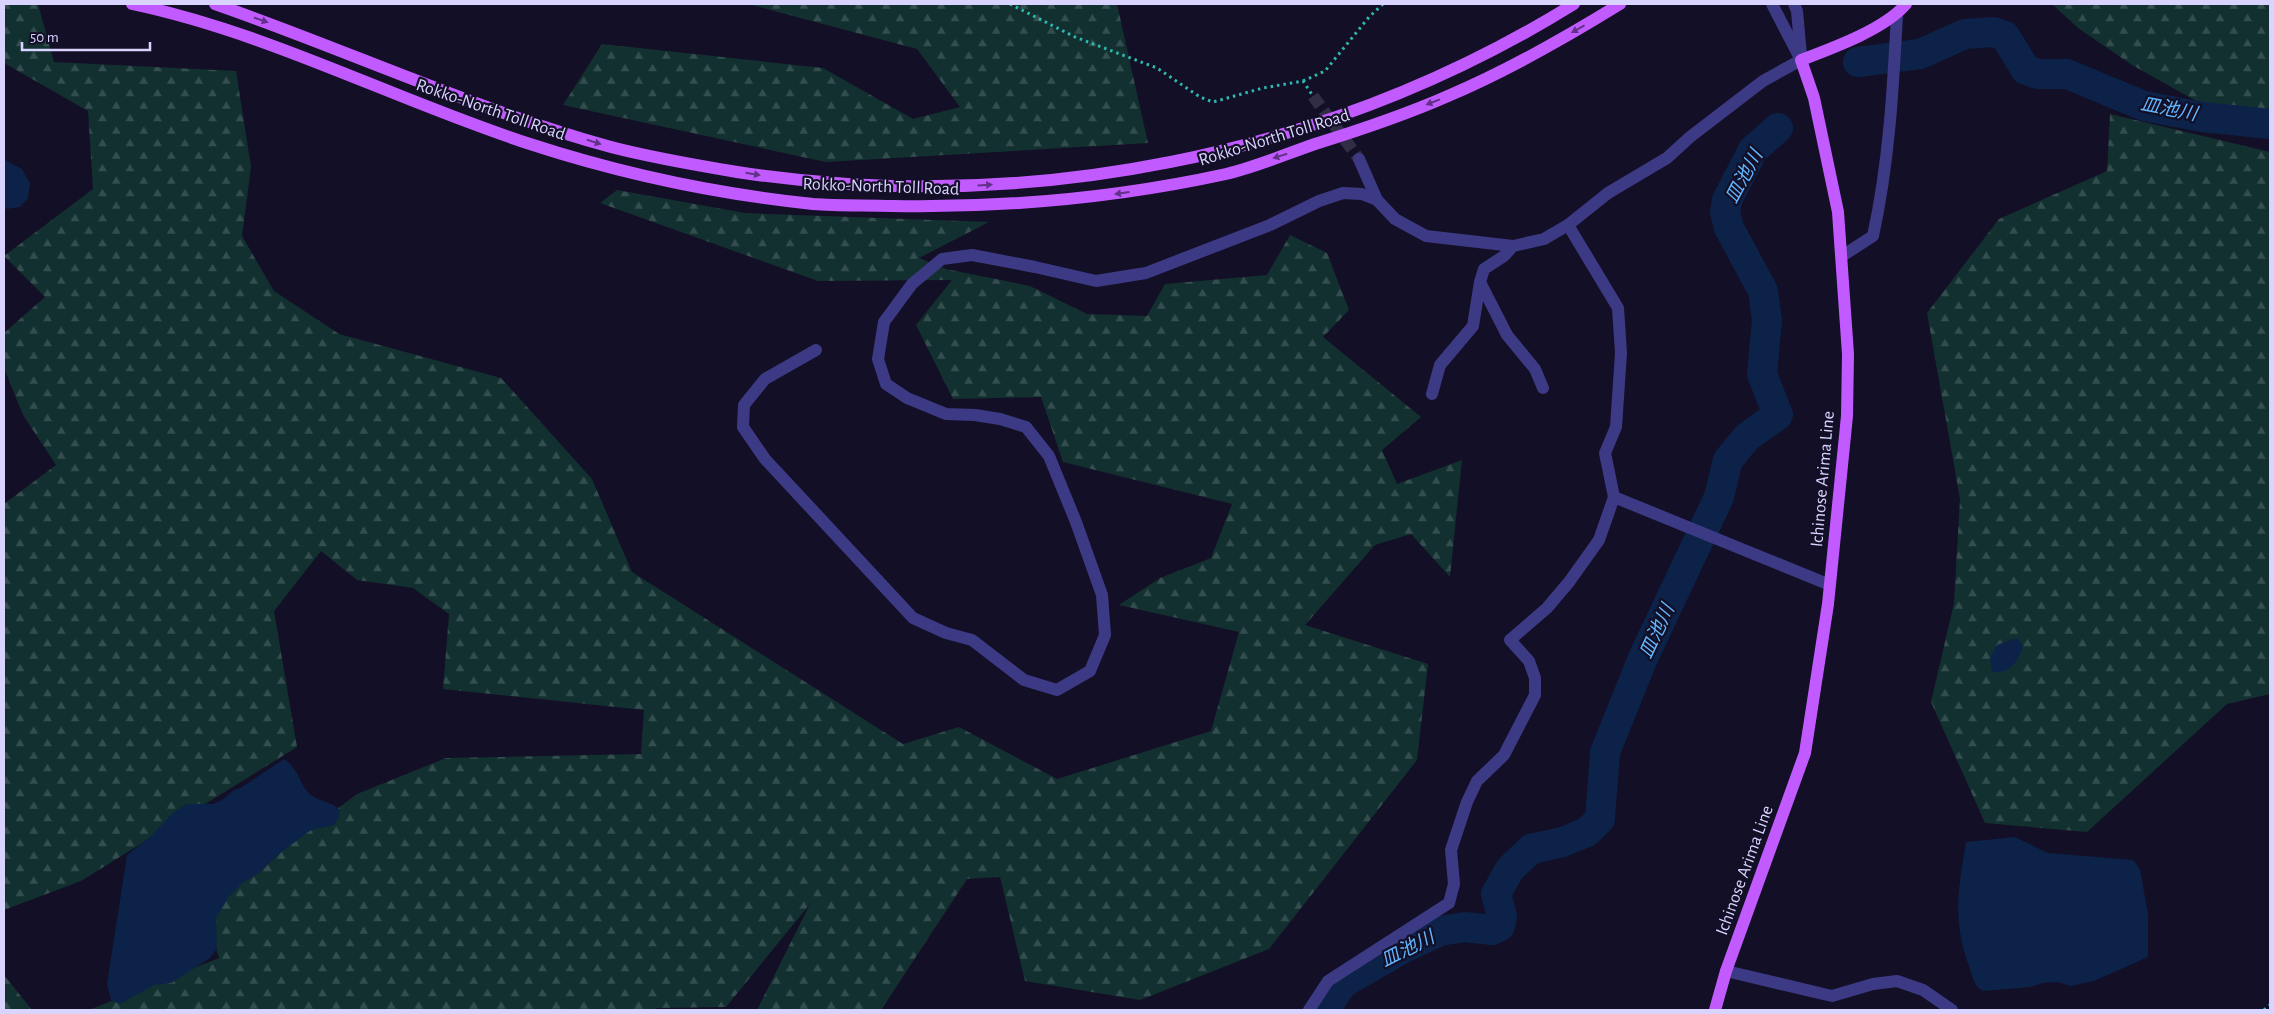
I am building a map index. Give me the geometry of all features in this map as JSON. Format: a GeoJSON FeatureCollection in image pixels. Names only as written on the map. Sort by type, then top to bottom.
{"type":"FeatureCollection","features":[{"type":"Feature","properties":{"kind":"main road","name":"Rokko-North Toll Road"},"geometry":{"type":"LineString","coordinates":[[132,4],[167,11],[254,39],[530,144],[653,179],[816,204],[954,207],[1041,203],[1126,192],[1230,173],[1352,132],[1448,96],[1518,62],[1620,4]]}},
{"type":"Feature","properties":{"kind":"main road","name":"Rokko-North Toll Road"},"geometry":{"type":"LineString","coordinates":[[215,4],[285,28],[520,119],[613,148],[682,163],[783,179],[871,185],[962,186],[1032,183],[1153,167],[1273,138],[1388,97],[1456,68],[1524,34],[1574,4]]}},
{"type":"Feature","properties":{"kind":"main road"},"geometry":{"type":"LineString","coordinates":[[1801,60],[1841,44],[1903,7]]}},
{"type":"Feature","properties":{"kind":"main road","name":"Ichinose Arima Line"},"geometry":{"type":"LineString","coordinates":[[1715,1010],[1726,971],[1805,753],[1830,585],[1847,416],[1848,354],[1838,212],[1818,117],[1801,60]]}},
{"type":"Feature","properties":{"kind":"street"},"geometry":{"type":"LineString","coordinates":[[1772,4],[1801,60]]}},
{"type":"Feature","properties":{"kind":"street"},"geometry":{"type":"LineString","coordinates":[[1794,4],[1797,11],[1801,60]]}},
{"type":"Feature","properties":{"kind":"street"},"geometry":{"type":"LineString","coordinates":[[1842,256],[1873,236],[1877,220],[1890,137],[1903,7]]}},
{"type":"Feature","properties":{"kind":"street"},"geometry":{"type":"LineString","coordinates":[[1359,159],[1377,200],[1395,219],[1426,236],[1513,246],[1544,239],[1568,225],[1608,193],[1667,158],[1690,137],[1763,81],[1801,60]]}},
{"type":"Feature","properties":{"kind":"street"},"geometry":{"type":"LineString","coordinates":[[816,350],[765,379],[744,405],[743,427],[765,459],[913,618],[946,633],[972,640],[1024,680],[1057,690],[1090,671],[1105,636],[1102,595],[1076,522],[1049,456],[1026,427],[992,418],[946,414],[907,398],[886,384],[878,359],[884,322],[912,284],[942,259],[972,255],[1096,281],[1146,273],[1270,225],[1319,201],[1343,193],[1362,194],[1377,200]]}},
{"type":"Feature","properties":{"kind":"street"},"geometry":{"type":"LineString","coordinates":[[1309,1010],[1328,981],[1449,903],[1454,884],[1451,850],[1467,802],[1477,781],[1504,755],[1535,695],[1535,678],[1529,661],[1510,640],[1547,608],[1569,582],[1599,540],[1614,497],[1605,454],[1616,427],[1621,353],[1618,308],[1568,225]]}},
{"type":"Feature","properties":{"kind":"street"},"geometry":{"type":"LineString","coordinates":[[1432,394],[1440,365],[1473,326],[1484,269],[1504,256],[1513,246]]}},
{"type":"Feature","properties":{"kind":"street"},"geometry":{"type":"LineString","coordinates":[[1480,282],[1507,335],[1535,369],[1542,388]]}},
{"type":"Feature","properties":{"kind":"street"},"geometry":{"type":"LineString","coordinates":[[1614,497],[1830,585]]}},
{"type":"Feature","properties":{"kind":"street"},"geometry":{"type":"LineString","coordinates":[[1726,971],[1832,996],[1873,984],[1898,981],[1923,990],[1952,1010]]}},
{"type":"Feature","properties":{"kind":"path"},"geometry":{"type":"LineString","coordinates":[[1010,4],[1075,37],[1157,68],[1200,97],[1213,102],[1263,88],[1303,81],[1325,71],[1369,17],[1383,4]]}},
{"type":"Feature","properties":{"kind":"path"},"geometry":{"type":"LineString","coordinates":[[1303,81],[1314,96]]}},
{"type":"Feature","properties":{"kind":"path"},"geometry":{"type":"LineString","coordinates":[[2264,1010],[2270,1005]]}},
{"type":"Feature","properties":{"kind":"green space"},"geometry":{"type":"Polygon","coordinates":[[[4,4],[38,4],[54,62],[236,71],[251,167],[242,236],[274,291],[339,334],[501,378],[592,479],[632,572],[903,744],[959,727],[1057,779],[1211,731],[1239,632],[1119,605],[1160,578],[1211,558],[1232,504],[1063,462],[1041,397],[953,399],[916,325],[952,280],[818,281],[600,203],[617,190],[745,213],[989,222],[919,258],[946,269],[1030,286],[1087,314],[1147,316],[1165,284],[1267,275],[1290,235],[1327,253],[1349,310],[1323,337],[1421,417],[1382,450],[1397,484],[1462,460],[1450,577],[1411,534],[1375,545],[1305,625],[1428,664],[1417,760],[1269,949],[1140,1000],[1025,981],[1000,877],[967,879],[881,1010],[757,1010],[810,904],[726,1007],[656,1008],[657,1010],[89,1010],[219,958],[204,909],[357,794],[446,758],[641,754],[644,710],[443,689],[449,614],[413,588],[357,580],[321,551],[274,611],[297,747],[81,881],[4,910],[4,504],[56,465],[23,415],[4,368],[4,333],[45,297],[4,256],[93,189],[88,111],[4,63],[4,4]]]}},
{"type":"Feature","properties":{"kind":"green space"},"geometry":{"type":"Polygon","coordinates":[[[748,4],[1117,4],[1148,143],[826,162],[563,105],[602,44],[823,68],[913,119],[960,107],[917,49],[748,4]]]}},
{"type":"Feature","properties":{"kind":"green space"},"geometry":{"type":"Polygon","coordinates":[[[2052,4],[2270,4],[2270,114],[2198,102],[2132,65],[2078,28],[2052,4]]]}},
{"type":"Feature","properties":{"kind":"green space"},"geometry":{"type":"Polygon","coordinates":[[[2110,114],[2270,152],[2270,694],[2227,704],[2087,832],[1985,823],[1931,702],[1954,603],[1960,499],[1927,313],[1999,219],[2107,171],[2110,114]]]}},
{"type":"Feature","properties":{"kind":"green space"},"geometry":{"type":"Polygon","coordinates":[[[4,975],[32,1010],[4,1010],[4,975]]]}},
{"type":"Feature","properties":{"kind":"water"},"geometry":{"type":"Polygon","coordinates":[[[5,160],[22,169],[30,184],[28,198],[20,207],[7,209],[4,206],[5,160]]]}},
{"type":"Feature","properties":{"kind":"water"},"geometry":{"type":"Polygon","coordinates":[[[2017,638],[2023,646],[2016,662],[2004,671],[1992,672],[1990,658],[1997,645],[2017,638]]]}},
{"type":"Feature","properties":{"kind":"water"},"geometry":{"type":"Polygon","coordinates":[[[284,759],[297,773],[307,792],[340,810],[339,818],[334,825],[311,830],[279,854],[259,873],[242,883],[227,899],[216,918],[217,949],[210,958],[171,983],[154,985],[120,1004],[111,1000],[107,984],[127,855],[150,837],[174,812],[187,804],[213,804],[222,800],[234,790],[242,787],[284,759]]]}},
{"type":"Feature","properties":{"kind":"water"},"geometry":{"type":"Polygon","coordinates":[[[2015,837],[2048,853],[2133,860],[2140,869],[2148,914],[2148,957],[2094,981],[2071,986],[2057,982],[2043,983],[2030,987],[1983,991],[1980,989],[1974,981],[1964,952],[1959,921],[1959,891],[1966,842],[2015,837]]]}},
{"type":"Feature","properties":{"kind":"waterway","name":"皿池川"},"geometry":{"type":"LineString","coordinates":[[1858,62],[1920,54],[1965,34],[1993,32],[2005,36],[2026,70],[2038,74],[2067,74],[2144,106],[2202,117],[2270,124]]}},
{"type":"Feature","properties":{"kind":"waterway","name":"皿池川"},"geometry":{"type":"LineString","coordinates":[[1324,1010],[1343,983],[1402,949],[1440,931],[1465,927],[1492,930],[1500,926],[1502,916],[1496,894],[1510,869],[1531,849],[1563,842],[1587,832],[1600,819],[1605,752],[1643,658],[1719,497],[1728,460],[1747,437],[1778,415],[1762,374],[1767,320],[1763,291],[1729,228],[1725,212],[1727,200],[1753,150],[1778,128]]}},
{"type":"Feature","properties":{"kind":"tunnel"},"geometry":{"type":"LineString","coordinates":[[1313,96],[1359,159]]}}]}
